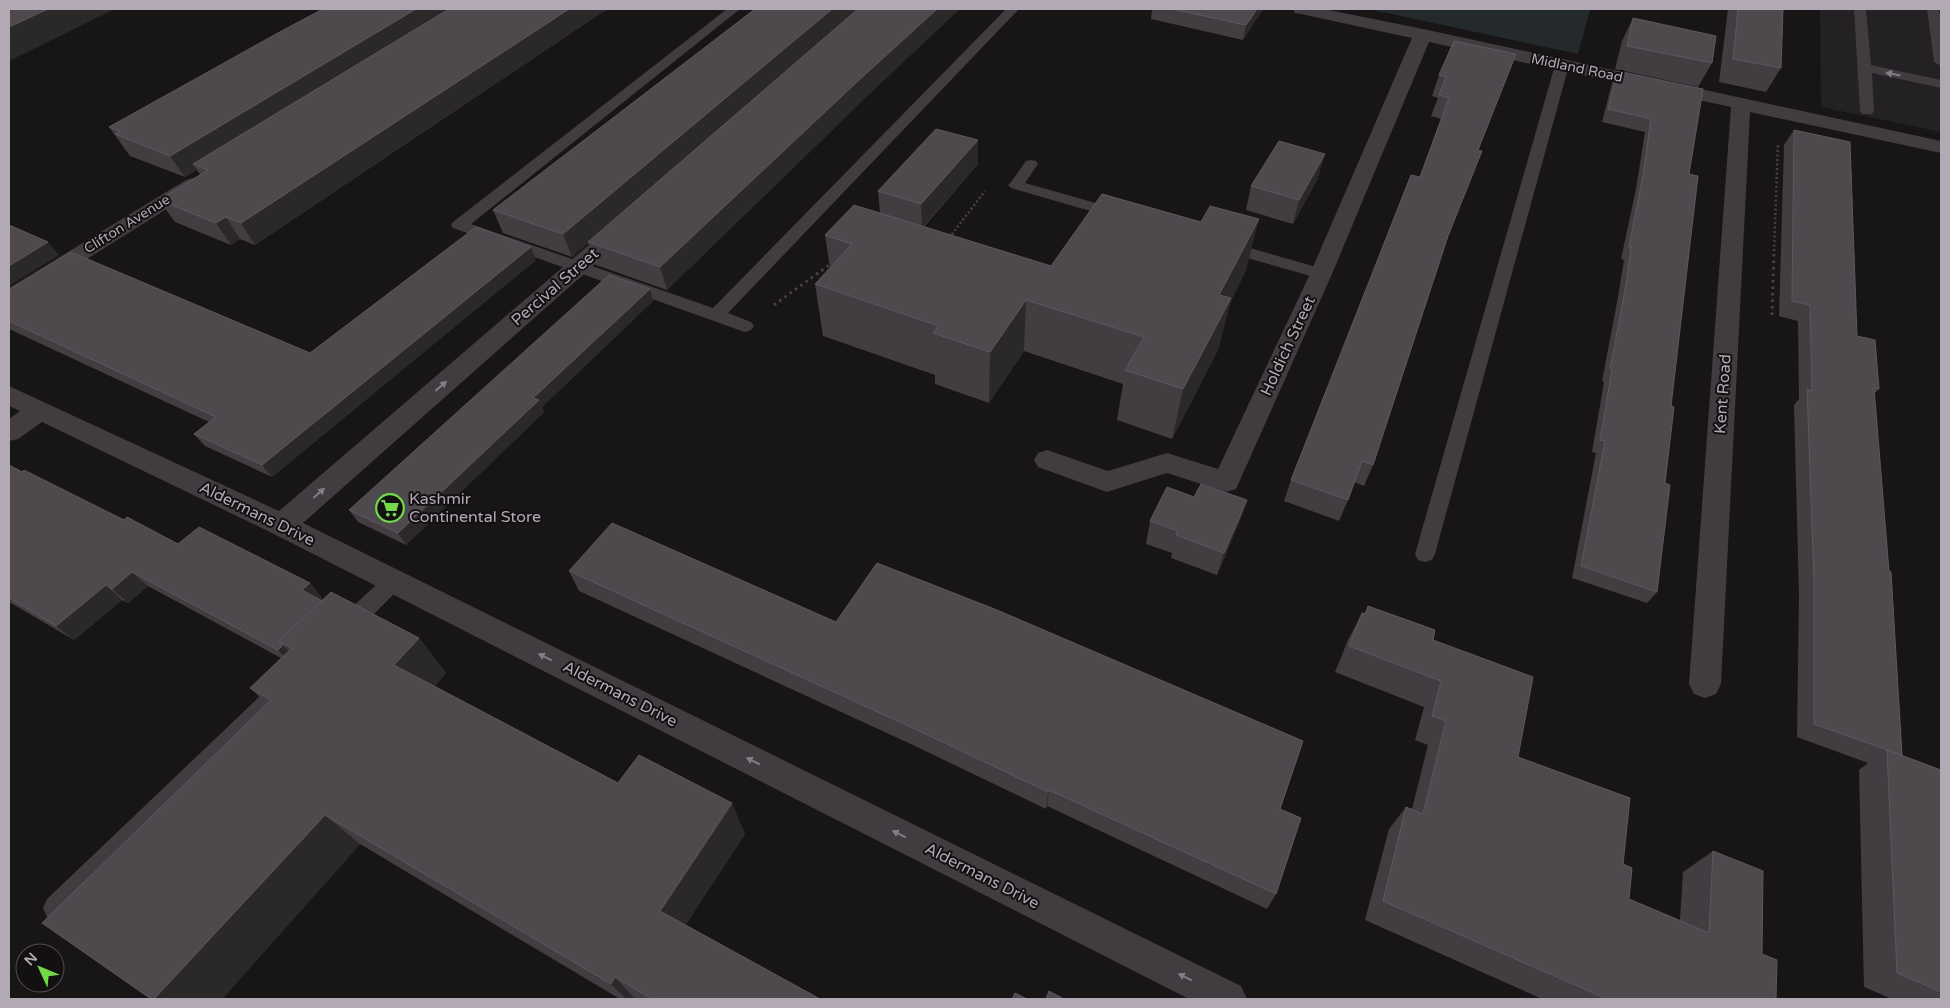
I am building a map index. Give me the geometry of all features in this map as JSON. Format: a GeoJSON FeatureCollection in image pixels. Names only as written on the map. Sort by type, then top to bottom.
{"type":"FeatureCollection","features":[{"type":"Feature","properties":{"kind":"street","name":"Midland Road"},"geometry":{"type":"LineString","coordinates":[[1301,9],[1941,147]]}},
{"type":"Feature","properties":{"kind":"street","name":"Holdich Street"},"geometry":{"type":"LineString","coordinates":[[1047,460],[1107,482],[1167,463],[1226,482],[1321,274],[1423,34]]}},
{"type":"Feature","properties":{"kind":"street","name":"Kent Road"},"geometry":{"type":"LineString","coordinates":[[1705,684],[1741,104]]}},
{"type":"Feature","properties":{"kind":"street","name":"Clifton Avenue"},"geometry":{"type":"LineString","coordinates":[[9,298],[212,172]]}},
{"type":"Feature","properties":{"kind":"street","name":"Percival Street"},"geometry":{"type":"LineString","coordinates":[[282,525],[637,216]]}},
{"type":"Feature","properties":{"kind":"street","name":"Aldermans Drive"},"geometry":{"type":"LineString","coordinates":[[9,395],[282,525],[1228,999]]}},
{"type":"Feature","properties":{"kind":"street"},"geometry":{"type":"LineString","coordinates":[[9,432],[40,410]]}},
{"type":"Feature","properties":{"kind":"lane"},"geometry":{"type":"LineString","coordinates":[[734,9],[459,225],[745,326]]}},
{"type":"Feature","properties":{"kind":"lane"},"geometry":{"type":"LineString","coordinates":[[716,315],[1013,9]]}},
{"type":"Feature","properties":{"kind":"lane"},"geometry":{"type":"LineString","coordinates":[[1860,9],[1867,111]]}},
{"type":"Feature","properties":{"kind":"lane"},"geometry":{"type":"LineString","coordinates":[[1933,9],[1941,62]]}},
{"type":"Feature","properties":{"kind":"lane"},"geometry":{"type":"LineString","coordinates":[[1425,554],[1562,65]]}},
{"type":"Feature","properties":{"kind":"lane"},"geometry":{"type":"LineString","coordinates":[[1865,68],[1941,84]]}},
{"type":"Feature","properties":{"kind":"lane"},"geometry":{"type":"LineString","coordinates":[[1031,164],[1016,185],[1132,218]]}},
{"type":"Feature","properties":{"kind":"lane"},"geometry":{"type":"LineString","coordinates":[[1208,241],[1321,274]]}},
{"type":"Feature","properties":{"kind":"lane"},"geometry":{"type":"LineString","coordinates":[[330,643],[394,581]]}},
{"type":"Feature","properties":{"kind":"lane"},"geometry":{"type":"LineString","coordinates":[[56,908],[301,671]]}},
{"type":"Feature","properties":{"kind":"path"},"geometry":{"type":"LineString","coordinates":[[1772,315],[1778,142]]}},
{"type":"Feature","properties":{"kind":"path"},"geometry":{"type":"LineString","coordinates":[[1777,174],[1783,175]]}},
{"type":"Feature","properties":{"kind":"path"},"geometry":{"type":"LineString","coordinates":[[944,245],[986,190],[1016,185]]}},
{"type":"Feature","properties":{"kind":"path"},"geometry":{"type":"LineString","coordinates":[[1775,216],[1783,217]]}},
{"type":"Feature","properties":{"kind":"path"},"geometry":{"type":"LineString","coordinates":[[1775,241],[1783,243]]}},
{"type":"Feature","properties":{"kind":"path"},"geometry":{"type":"LineString","coordinates":[[745,326],[832,262]]}},
{"type":"Feature","properties":{"kind":"shaded area"},"geometry":{"type":"Polygon","coordinates":[[[1368,9],[1586,9],[1590,10],[1578,54],[1368,9]]]}},
{"type":"Feature","properties":{"kind":"shaded area"},"geometry":{"type":"Polygon","coordinates":[[[1820,9],[1941,9],[1941,132],[1821,107],[1820,9]]]}},
{"type":"Feature","properties":{"kind":"building"},"geometry":{"type":"Polygon","coordinates":[[[9,9],[48,9],[9,27],[9,9]]]}},
{"type":"Feature","properties":{"kind":"building"},"geometry":{"type":"Polygon","coordinates":[[[323,9],[416,9],[170,156],[115,134],[121,132],[109,127],[276,34],[323,9]]]}},
{"type":"Feature","properties":{"kind":"building"},"geometry":{"type":"Polygon","coordinates":[[[449,9],[569,9],[241,223],[226,217],[216,223],[159,200],[208,170],[193,164],[449,9]]]}},
{"type":"Feature","properties":{"kind":"building"},"geometry":{"type":"Polygon","coordinates":[[[755,9],[832,9],[563,234],[493,210],[755,9]]]}},
{"type":"Feature","properties":{"kind":"building"},"geometry":{"type":"Polygon","coordinates":[[[858,9],[937,9],[660,267],[588,242],[858,9]]]}},
{"type":"Feature","properties":{"kind":"building"},"geometry":{"type":"Polygon","coordinates":[[[1172,9],[1257,9],[1246,25],[1172,9]]]}},
{"type":"Feature","properties":{"kind":"building"},"geometry":{"type":"Polygon","coordinates":[[[1738,9],[1783,9],[1781,68],[1733,59],[1738,9]]]}},
{"type":"Feature","properties":{"kind":"building"},"geometry":{"type":"Polygon","coordinates":[[[1633,18],[1716,36],[1712,63],[1627,46],[1633,18]]]}},
{"type":"Feature","properties":{"kind":"building"},"geometry":{"type":"Polygon","coordinates":[[[1454,41],[1516,54],[1478,150],[1482,151],[1448,236],[1373,465],[1362,461],[1348,500],[1291,480],[1411,175],[1420,177],[1449,98],[1439,95],[1446,77],[1439,75],[1454,41]]]}},
{"type":"Feature","properties":{"kind":"building"},"geometry":{"type":"Polygon","coordinates":[[[1618,71],[1703,89],[1689,174],[1698,176],[1671,406],[1674,407],[1665,483],[1670,485],[1657,592],[1581,566],[1605,441],[1600,440],[1612,370],[1610,369],[1626,285],[1631,247],[1629,247],[1643,176],[1651,119],[1608,109],[1618,71]]]}},
{"type":"Feature","properties":{"kind":"building"},"geometry":{"type":"Polygon","coordinates":[[[936,129],[978,140],[921,204],[878,191],[936,129]]]}},
{"type":"Feature","properties":{"kind":"building"},"geometry":{"type":"Polygon","coordinates":[[[1794,130],[1850,142],[1857,336],[1875,340],[1879,389],[1874,388],[1889,571],[1891,572],[1902,755],[1814,724],[1814,581],[1807,389],[1812,391],[1810,305],[1792,301],[1794,130]]]}},
{"type":"Feature","properties":{"kind":"building"},"geometry":{"type":"Polygon","coordinates":[[[1279,141],[1325,154],[1299,200],[1251,186],[1279,141]]]}},
{"type":"Feature","properties":{"kind":"building"},"geometry":{"type":"Polygon","coordinates":[[[1102,194],[1201,222],[1210,206],[1259,219],[1219,295],[1231,298],[1183,389],[1125,370],[1144,337],[1026,300],[990,352],[933,333],[939,326],[815,284],[852,244],[825,235],[854,205],[1051,266],[1102,194]]]}},
{"type":"Feature","properties":{"kind":"building"},"geometry":{"type":"Polygon","coordinates":[[[9,225],[48,242],[9,266],[9,225]]]}},
{"type":"Feature","properties":{"kind":"building"},"geometry":{"type":"Polygon","coordinates":[[[476,227],[531,247],[262,465],[194,434],[216,417],[9,321],[9,290],[71,252],[310,353],[476,227]]]}},
{"type":"Feature","properties":{"kind":"building"},"geometry":{"type":"Polygon","coordinates":[[[609,275],[650,289],[533,398],[539,400],[398,533],[349,510],[609,275]]]}},
{"type":"Feature","properties":{"kind":"building"},"geometry":{"type":"Polygon","coordinates":[[[9,465],[22,472],[24,470],[124,520],[127,517],[178,544],[199,527],[310,583],[302,590],[322,601],[279,641],[283,645],[278,650],[132,572],[112,589],[106,585],[56,626],[9,598],[9,465]]]}},
{"type":"Feature","properties":{"kind":"building"},"geometry":{"type":"Polygon","coordinates":[[[1201,484],[1247,500],[1224,553],[1176,535],[1178,531],[1150,521],[1167,487],[1194,497],[1201,484]]]}},
{"type":"Feature","properties":{"kind":"building"},"geometry":{"type":"Polygon","coordinates":[[[612,523],[836,622],[877,563],[997,610],[1303,741],[1280,809],[1301,818],[1276,894],[1049,790],[1048,792],[913,728],[569,571],[612,523]]]}},
{"type":"Feature","properties":{"kind":"building"},"geometry":{"type":"Polygon","coordinates":[[[331,592],[419,638],[394,665],[618,783],[639,755],[732,803],[660,911],[820,999],[652,999],[615,977],[611,984],[325,815],[154,999],[151,999],[42,923],[271,700],[250,688],[292,648],[279,641],[331,592]]]}},
{"type":"Feature","properties":{"kind":"building"},"geometry":{"type":"Polygon","coordinates":[[[1368,606],[1435,630],[1433,640],[1533,677],[1518,757],[1630,798],[1623,864],[1632,868],[1629,899],[1709,933],[1713,851],[1763,871],[1762,954],[1777,960],[1776,999],[1607,999],[1383,901],[1406,807],[1423,814],[1446,721],[1432,716],[1441,681],[1349,646],[1362,613],[1366,614],[1368,606]]]}},
{"type":"Feature","properties":{"kind":"building"},"geometry":{"type":"Polygon","coordinates":[[[1887,750],[1941,770],[1941,992],[1897,973],[1887,750]]]}},
{"type":"Feature","properties":{"kind":"building"},"geometry":{"type":"Polygon","coordinates":[[[1049,991],[1064,999],[1046,999],[1049,991]]]}},
{"type":"Feature","properties":{"kind":"building"},"geometry":{"type":"Polygon","coordinates":[[[1015,993],[1027,999],[1012,999],[1015,993]]]}},
{"type":"Feature","properties":{"kind":"place","name":"Kashmir Continental Store"},"geometry":{"type":"Point","coordinates":[390,508]}}]}
